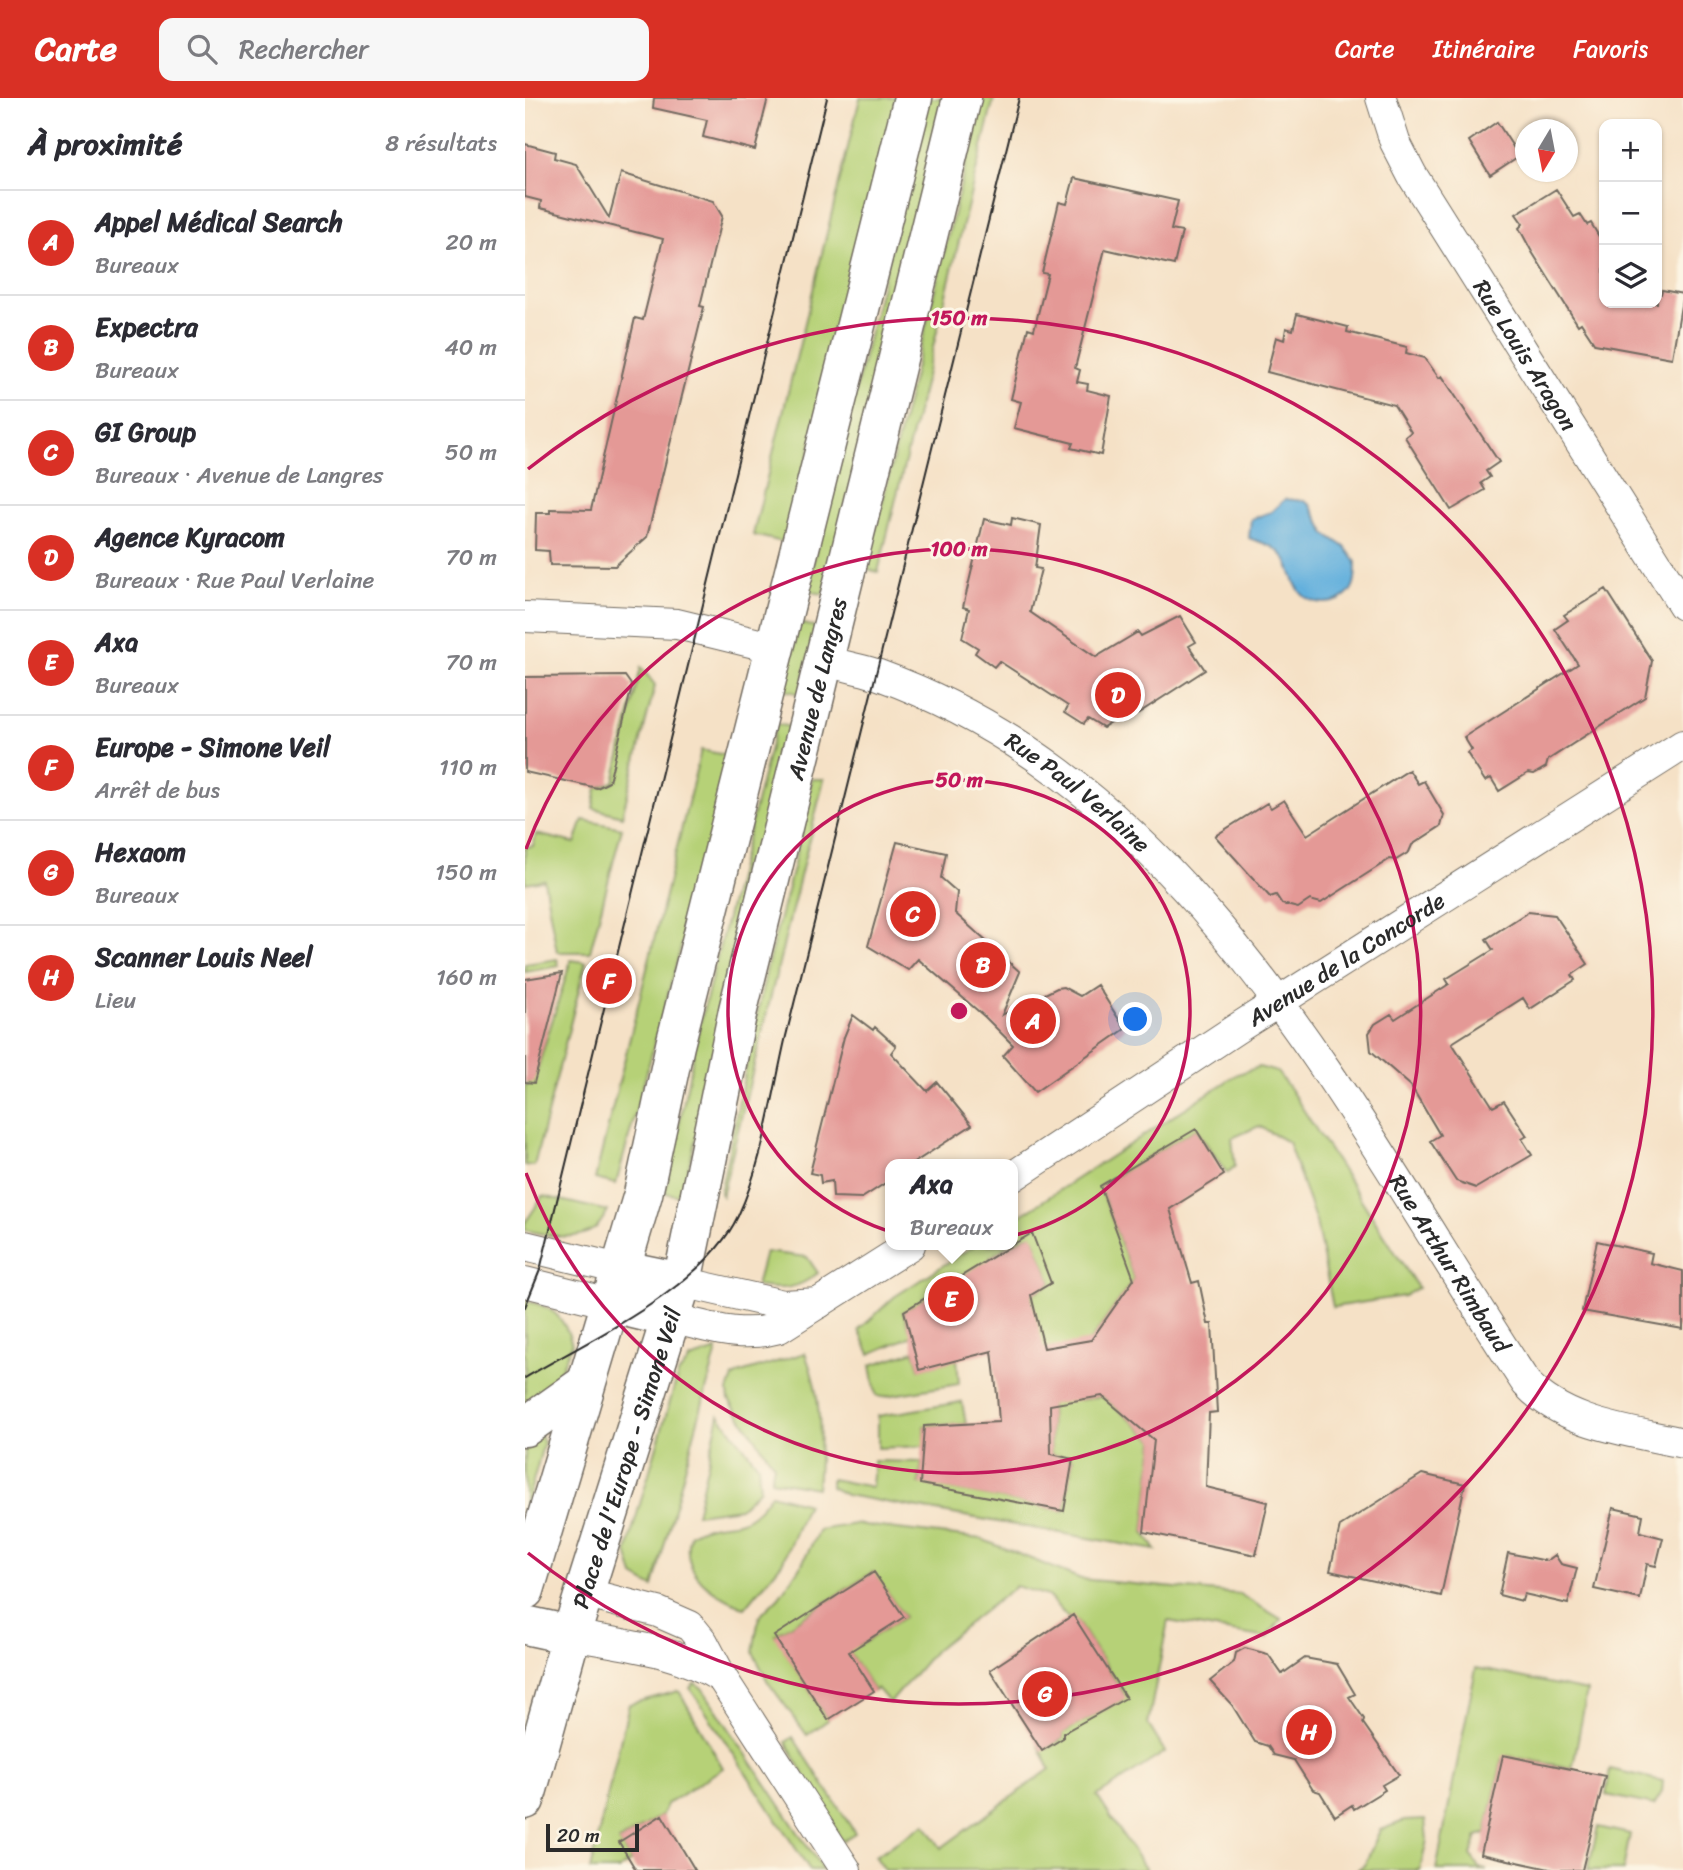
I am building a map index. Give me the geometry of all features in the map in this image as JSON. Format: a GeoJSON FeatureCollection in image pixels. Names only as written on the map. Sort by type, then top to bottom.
{"type":"FeatureCollection","features":[{"type":"Feature","properties":{"kind":"main road"},"geometry":{"type":"LineString","coordinates":[[584,1593],[526,1582],[643,1194],[674,1045],[913,98]]}},
{"type":"Feature","properties":{"kind":"main road","name":"Avenue de Langres"},"geometry":{"type":"LineString","coordinates":[[682,1282],[738,1010],[962,98]]}},
{"type":"Feature","properties":{"kind":"main road"},"geometry":{"type":"LineString","coordinates":[[614,1286],[682,1282]]}},
{"type":"Feature","properties":{"kind":"main road","name":"Place de l'Europe - Simone Veil"},"geometry":{"type":"LineString","coordinates":[[571,1634],[682,1282]]}},
{"type":"Feature","properties":{"kind":"main road"},"geometry":{"type":"LineString","coordinates":[[614,1286],[671,1318]]}},
{"type":"Feature","properties":{"kind":"main road"},"geometry":{"type":"LineString","coordinates":[[525,1427],[584,1385]]}},
{"type":"Feature","properties":{"kind":"main road"},"geometry":{"type":"LineString","coordinates":[[525,1625],[571,1634],[525,1800]]}},
{"type":"Feature","properties":{"kind":"street","name":"Rue Louis Aragon"},"geometry":{"type":"LineString","coordinates":[[1381,98],[1395,142],[1412,176],[1683,605]]}},
{"type":"Feature","properties":{"kind":"street"},"geometry":{"type":"LineString","coordinates":[[525,617],[677,624],[775,648]]}},
{"type":"Feature","properties":{"kind":"street","name":"Rue Paul Verlaine"},"geometry":{"type":"LineString","coordinates":[[823,661],[877,674],[904,685],[962,712],[1030,752],[1129,831],[1190,892],[1280,1001]]}},
{"type":"Feature","properties":{"kind":"street","name":"Avenue de la Concorde"},"geometry":{"type":"LineString","coordinates":[[1018,1173],[1280,1001],[1683,745]]}},
{"type":"Feature","properties":{"kind":"street","name":"Rue Arthur Rimbaud"},"geometry":{"type":"LineString","coordinates":[[1280,1001],[1526,1383],[1538,1396],[1574,1415],[1683,1443]]}},
{"type":"Feature","properties":{"kind":"street"},"geometry":{"type":"LineString","coordinates":[[525,1246],[614,1286]]}},
{"type":"Feature","properties":{"kind":"street"},"geometry":{"type":"LineString","coordinates":[[671,1318],[756,1335],[779,1328],[823,1303],[902,1250]]}},
{"type":"Feature","properties":{"kind":"street"},"geometry":{"type":"LineString","coordinates":[[525,1282],[614,1286]]}},
{"type":"Feature","properties":{"kind":"street"},"geometry":{"type":"LineString","coordinates":[[682,1282],[783,1305],[823,1303]]}},
{"type":"Feature","properties":{"kind":"street"},"geometry":{"type":"LineString","coordinates":[[584,1593],[658,1612],[690,1626],[703,1642],[722,1678],[846,1870]]}},
{"type":"Feature","properties":{"kind":"street"},"geometry":{"type":"LineString","coordinates":[[571,1634],[670,1653],[699,1664],[722,1678]]}},
{"type":"Feature","properties":{"kind":"green space"},"geometry":{"type":"Polygon","coordinates":[[[860,98],[896,98],[787,543],[753,535],[860,98]]]}},
{"type":"Feature","properties":{"kind":"green space"},"geometry":{"type":"Polygon","coordinates":[[[928,98],[946,98],[824,594],[806,591],[928,98]]]}},
{"type":"Feature","properties":{"kind":"green space"},"geometry":{"type":"Polygon","coordinates":[[[982,98],[994,98],[878,572],[866,569],[982,98]]]}},
{"type":"Feature","properties":{"kind":"green space"},"geometry":{"type":"Polygon","coordinates":[[[799,623],[816,627],[800,694],[784,690],[799,623]]]}},
{"type":"Feature","properties":{"kind":"green space"},"geometry":{"type":"Polygon","coordinates":[[[641,667],[655,685],[622,816],[593,808],[597,788],[614,782],[641,667]]]}},
{"type":"Feature","properties":{"kind":"green space"},"geometry":{"type":"Polygon","coordinates":[[[776,724],[792,727],[682,1196],[665,1193],[699,1028],[776,724]]]}},
{"type":"Feature","properties":{"kind":"green space"},"geometry":{"type":"Polygon","coordinates":[[[701,750],[730,756],[711,838],[616,1184],[595,1179],[701,750]]]}},
{"type":"Feature","properties":{"kind":"green space"},"geometry":{"type":"Polygon","coordinates":[[[812,779],[824,779],[722,1196],[720,1193],[767,967],[793,868],[812,779]]]}},
{"type":"Feature","properties":{"kind":"green space"},"geometry":{"type":"Polygon","coordinates":[[[583,820],[622,828],[590,952],[557,952],[544,880],[525,883],[525,847],[533,846],[536,834],[575,843],[583,820]]]}},
{"type":"Feature","properties":{"kind":"green space"},"geometry":{"type":"Polygon","coordinates":[[[557,959],[559,966],[525,972],[525,964],[557,959]]]}},
{"type":"Feature","properties":{"kind":"green space"},"geometry":{"type":"Polygon","coordinates":[[[571,960],[586,962],[534,1166],[525,1165],[525,1086],[535,1077],[571,960]]]}},
{"type":"Feature","properties":{"kind":"green space"},"geometry":{"type":"Polygon","coordinates":[[[1259,1067],[1277,1072],[1418,1288],[1404,1296],[1333,1307],[1316,1222],[1288,1142],[1259,1126],[1232,1138],[1235,1166],[1227,1173],[1196,1129],[1100,1186],[1134,1279],[1091,1340],[1044,1369],[1031,1295],[1051,1283],[1032,1234],[1018,1240],[1018,1217],[1238,1074],[1259,1067]]]}},
{"type":"Feature","properties":{"kind":"green space"},"geometry":{"type":"Polygon","coordinates":[[[543,1196],[608,1211],[596,1227],[587,1233],[560,1236],[525,1230],[525,1223],[543,1196]]]}},
{"type":"Feature","properties":{"kind":"green space"},"geometry":{"type":"Polygon","coordinates":[[[967,1250],[1001,1250],[990,1257],[991,1259],[903,1312],[912,1336],[870,1354],[859,1330],[894,1297],[967,1250]]]}},
{"type":"Feature","properties":{"kind":"green space"},"geometry":{"type":"Polygon","coordinates":[[[765,1252],[807,1257],[818,1273],[796,1286],[756,1286],[765,1252]]]}},
{"type":"Feature","properties":{"kind":"green space"},"geometry":{"type":"Polygon","coordinates":[[[525,1301],[543,1306],[556,1314],[572,1344],[552,1390],[525,1416],[525,1301]]]}},
{"type":"Feature","properties":{"kind":"green space"},"geometry":{"type":"Polygon","coordinates":[[[717,1350],[653,1587],[634,1576],[627,1552],[633,1528],[678,1374],[690,1359],[717,1350]]]}},
{"type":"Feature","properties":{"kind":"green space"},"geometry":{"type":"Polygon","coordinates":[[[914,1351],[919,1369],[957,1359],[959,1384],[881,1397],[876,1395],[871,1365],[914,1351]]]}},
{"type":"Feature","properties":{"kind":"green space"},"geometry":{"type":"Polygon","coordinates":[[[805,1353],[818,1403],[817,1488],[771,1480],[774,1465],[729,1400],[728,1391],[733,1377],[741,1373],[805,1353]]]}},
{"type":"Feature","properties":{"kind":"green space"},"geometry":{"type":"Polygon","coordinates":[[[1050,1394],[1081,1400],[1102,1396],[1154,1440],[1144,1532],[1156,1550],[846,1495],[831,1487],[831,1479],[872,1487],[874,1461],[922,1462],[919,1483],[1064,1511],[1073,1459],[1051,1454],[1050,1394]]]}},
{"type":"Feature","properties":{"kind":"green space"},"geometry":{"type":"Polygon","coordinates":[[[962,1402],[966,1424],[924,1426],[924,1446],[878,1448],[878,1416],[962,1402]]]}},
{"type":"Feature","properties":{"kind":"green space"},"geometry":{"type":"Polygon","coordinates":[[[719,1415],[758,1465],[760,1489],[740,1508],[696,1514],[719,1415]]]}},
{"type":"Feature","properties":{"kind":"green space"},"geometry":{"type":"Polygon","coordinates":[[[540,1435],[544,1442],[525,1510],[525,1439],[540,1435]]]}},
{"type":"Feature","properties":{"kind":"green space"},"geometry":{"type":"Polygon","coordinates":[[[771,1494],[807,1504],[782,1563],[745,1608],[701,1581],[689,1560],[690,1534],[703,1528],[742,1521],[760,1508],[771,1494]]]}},
{"type":"Feature","properties":{"kind":"green space"},"geometry":{"type":"Polygon","coordinates":[[[855,1524],[981,1539],[1081,1579],[1239,1594],[1281,1619],[1267,1638],[1168,1621],[1148,1724],[1165,1752],[1097,1796],[1146,1870],[885,1870],[875,1856],[925,1824],[941,1848],[1050,1769],[1039,1746],[1047,1749],[1063,1738],[1063,1733],[1123,1699],[1124,1694],[1076,1620],[1069,1619],[1048,1596],[1016,1586],[935,1650],[890,1703],[877,1688],[874,1691],[846,1648],[860,1645],[904,1617],[873,1572],[775,1635],[828,1720],[807,1735],[768,1682],[753,1652],[759,1617],[779,1597],[802,1564],[819,1530],[855,1524]]]}},
{"type":"Feature","properties":{"kind":"green space"},"geometry":{"type":"Polygon","coordinates":[[[1476,1668],[1587,1691],[1574,1761],[1572,1768],[1508,1756],[1502,1760],[1486,1833],[1477,1836],[1471,1855],[1479,1868],[1487,1870],[1436,1870],[1476,1668]]]}},
{"type":"Feature","properties":{"kind":"green space"},"geometry":{"type":"Polygon","coordinates":[[[695,1683],[702,1688],[823,1870],[810,1870],[690,1688],[695,1683]]]}},
{"type":"Feature","properties":{"kind":"green space"},"geometry":{"type":"Polygon","coordinates":[[[679,1691],[723,1768],[667,1804],[662,1815],[619,1841],[631,1861],[618,1870],[590,1870],[629,1704],[679,1691]]]}},
{"type":"Feature","properties":{"kind":"green space"},"geometry":{"type":"Polygon","coordinates":[[[793,1737],[855,1833],[842,1841],[786,1742],[793,1737]]]}},
{"type":"Feature","properties":{"kind":"green space"},"geometry":{"type":"Polygon","coordinates":[[[1610,1769],[1663,1781],[1662,1792],[1654,1805],[1606,1795],[1610,1769]]]}},
{"type":"Feature","properties":{"kind":"green space"},"geometry":{"type":"Polygon","coordinates":[[[1425,1820],[1427,1840],[1420,1870],[1357,1870],[1365,1864],[1380,1830],[1404,1821],[1425,1820]]]}},
{"type":"Feature","properties":{"kind":"green space"},"geometry":{"type":"Polygon","coordinates":[[[1598,1827],[1630,1834],[1623,1870],[1588,1870],[1598,1827]]]}},
{"type":"Feature","properties":{"kind":"water"},"geometry":{"type":"Polygon","coordinates":[[[1285,499],[1304,501],[1310,505],[1326,534],[1345,547],[1356,562],[1354,584],[1346,596],[1324,603],[1309,599],[1299,591],[1286,560],[1279,552],[1249,538],[1251,519],[1271,512],[1285,499]]]}},
{"type":"Feature","properties":{"kind":"building"},"geometry":{"type":"Polygon","coordinates":[[[654,98],[768,98],[755,150],[703,137],[707,120],[653,108],[654,98]]]}},
{"type":"Feature","properties":{"kind":"building"},"geometry":{"type":"Polygon","coordinates":[[[1497,122],[1515,150],[1515,159],[1490,175],[1469,141],[1497,122]]]}},
{"type":"Feature","properties":{"kind":"building"},"geometry":{"type":"Polygon","coordinates":[[[525,144],[555,152],[554,158],[576,164],[609,218],[621,173],[713,201],[722,216],[700,306],[704,307],[647,537],[615,566],[550,565],[549,551],[535,550],[536,513],[550,513],[550,509],[591,510],[635,318],[643,320],[663,239],[540,208],[541,201],[525,197],[525,144]]]}},
{"type":"Feature","properties":{"kind":"building"},"geometry":{"type":"Polygon","coordinates":[[[1074,178],[1178,201],[1171,230],[1182,232],[1174,265],[1105,249],[1075,368],[1080,370],[1077,382],[1088,384],[1087,390],[1111,396],[1101,455],[1071,448],[1073,443],[1014,428],[1021,402],[1011,399],[1028,328],[1034,330],[1048,274],[1042,273],[1059,202],[1067,204],[1074,178]]]}},
{"type":"Feature","properties":{"kind":"building"},"geometry":{"type":"Polygon","coordinates":[[[1556,189],[1574,217],[1580,214],[1587,225],[1591,223],[1599,237],[1599,308],[1662,308],[1662,290],[1683,294],[1672,358],[1595,344],[1581,323],[1578,325],[1532,252],[1519,228],[1523,224],[1516,214],[1556,189]]]}},
{"type":"Feature","properties":{"kind":"building"},"geometry":{"type":"Polygon","coordinates":[[[1297,314],[1348,327],[1347,332],[1407,347],[1406,353],[1425,358],[1439,378],[1442,376],[1499,462],[1486,471],[1490,477],[1481,483],[1485,490],[1451,510],[1405,437],[1411,432],[1394,405],[1267,372],[1276,337],[1284,340],[1286,328],[1293,330],[1297,314]]]}},
{"type":"Feature","properties":{"kind":"building"},"geometry":{"type":"Polygon","coordinates":[[[1012,518],[1041,525],[1035,568],[1041,569],[1030,612],[1096,657],[1138,632],[1141,636],[1180,616],[1196,642],[1189,646],[1205,670],[1128,720],[1124,715],[1103,728],[1088,719],[1084,724],[1065,712],[1068,706],[999,661],[994,667],[975,653],[978,648],[962,638],[969,609],[963,607],[984,519],[1011,525],[1012,518]]]}},
{"type":"Feature","properties":{"kind":"building"},"geometry":{"type":"Polygon","coordinates":[[[1606,589],[1652,661],[1645,697],[1548,760],[1546,767],[1534,774],[1528,773],[1499,791],[1491,778],[1485,781],[1467,753],[1472,750],[1464,737],[1578,664],[1555,629],[1568,620],[1564,615],[1606,589]]]}},
{"type":"Feature","properties":{"kind":"building"},"geometry":{"type":"Polygon","coordinates":[[[625,676],[632,686],[609,782],[597,788],[525,772],[525,677],[625,676]]]}},
{"type":"Feature","properties":{"kind":"building"},"geometry":{"type":"Polygon","coordinates":[[[1409,770],[1418,784],[1424,781],[1444,815],[1441,826],[1412,845],[1409,852],[1396,860],[1390,859],[1321,903],[1310,900],[1298,908],[1282,904],[1276,895],[1270,897],[1215,836],[1267,803],[1271,808],[1284,800],[1307,835],[1409,770]]]}},
{"type":"Feature","properties":{"kind":"building"},"geometry":{"type":"Polygon","coordinates":[[[897,842],[946,853],[941,878],[957,892],[955,913],[1020,972],[1002,1015],[1057,988],[1063,987],[1080,996],[1097,985],[1125,1029],[1035,1092],[1003,1056],[1013,1045],[985,1017],[918,959],[908,970],[868,946],[897,842]]]}},
{"type":"Feature","properties":{"kind":"building"},"geometry":{"type":"Polygon","coordinates":[[[1528,912],[1555,915],[1588,964],[1572,975],[1575,980],[1530,1009],[1523,998],[1452,1043],[1493,1107],[1504,1101],[1527,1136],[1522,1139],[1532,1155],[1476,1188],[1456,1181],[1430,1141],[1440,1135],[1411,1086],[1371,1051],[1369,1033],[1375,1024],[1391,1014],[1395,1019],[1449,984],[1446,979],[1493,950],[1486,939],[1528,912]]]}},
{"type":"Feature","properties":{"kind":"building"},"geometry":{"type":"Polygon","coordinates":[[[562,973],[534,1083],[525,1082],[525,979],[562,973]]]}},
{"type":"Feature","properties":{"kind":"building"},"geometry":{"type":"Polygon","coordinates":[[[853,1015],[873,1030],[875,1027],[896,1046],[891,1053],[927,1091],[937,1082],[972,1125],[920,1159],[885,1159],[885,1183],[862,1198],[833,1197],[832,1181],[821,1183],[820,1175],[810,1173],[844,1037],[853,1015]]]}},
{"type":"Feature","properties":{"kind":"building"},"geometry":{"type":"Polygon","coordinates":[[[1196,1129],[1224,1175],[1170,1209],[1192,1283],[1199,1281],[1208,1324],[1212,1324],[1217,1412],[1209,1413],[1206,1487],[1268,1502],[1256,1555],[1144,1532],[1154,1440],[1102,1396],[1050,1405],[1051,1454],[1073,1459],[1064,1511],[920,1484],[924,1426],[999,1422],[997,1395],[992,1351],[919,1370],[904,1311],[1004,1250],[1018,1250],[1018,1242],[1032,1233],[1051,1283],[1031,1295],[1044,1348],[1091,1340],[1134,1279],[1100,1186],[1196,1129]]]}},
{"type":"Feature","properties":{"kind":"building"},"geometry":{"type":"Polygon","coordinates":[[[1597,1241],[1652,1253],[1650,1263],[1683,1271],[1683,1329],[1582,1311],[1597,1241]]]}},
{"type":"Feature","properties":{"kind":"building"},"geometry":{"type":"Polygon","coordinates":[[[1422,1474],[1465,1484],[1441,1596],[1330,1571],[1340,1526],[1422,1474]]]}},
{"type":"Feature","properties":{"kind":"building"},"geometry":{"type":"Polygon","coordinates":[[[1613,1508],[1643,1515],[1640,1532],[1663,1538],[1656,1566],[1647,1564],[1640,1599],[1594,1589],[1613,1508]]]}},
{"type":"Feature","properties":{"kind":"building"},"geometry":{"type":"Polygon","coordinates":[[[1508,1553],[1547,1561],[1555,1555],[1561,1564],[1577,1568],[1568,1604],[1524,1594],[1522,1601],[1499,1595],[1508,1553]]]}},
{"type":"Feature","properties":{"kind":"building"},"geometry":{"type":"Polygon","coordinates":[[[874,1572],[904,1617],[849,1652],[874,1691],[828,1720],[774,1636],[874,1572]]]}},
{"type":"Feature","properties":{"kind":"building"},"geometry":{"type":"Polygon","coordinates":[[[1073,1615],[1126,1698],[1063,1733],[1063,1738],[1042,1751],[990,1670],[1073,1615]]]}},
{"type":"Feature","properties":{"kind":"building"},"geometry":{"type":"Polygon","coordinates":[[[1245,1648],[1268,1654],[1282,1674],[1305,1658],[1337,1664],[1355,1694],[1349,1697],[1364,1719],[1363,1723],[1399,1775],[1382,1785],[1385,1790],[1354,1809],[1352,1805],[1335,1816],[1320,1792],[1313,1790],[1294,1760],[1274,1755],[1268,1746],[1255,1742],[1232,1705],[1210,1681],[1234,1662],[1236,1653],[1245,1648]]]}},
{"type":"Feature","properties":{"kind":"building"},"geometry":{"type":"Polygon","coordinates":[[[1503,1755],[1605,1776],[1582,1870],[1554,1870],[1481,1854],[1503,1755]]]}},
{"type":"Feature","properties":{"kind":"building"},"geometry":{"type":"Polygon","coordinates":[[[662,1815],[695,1870],[636,1870],[619,1842],[662,1815]]]}},
{"type":"Feature","properties":{"kind":"tram line"},"geometry":{"type":"LineString","coordinates":[[525,1307],[540,1270],[827,98]]}},
{"type":"Feature","properties":{"kind":"tram line"},"geometry":{"type":"LineString","coordinates":[[525,1378],[644,1309],[700,1266],[722,1242],[747,1195],[767,1128],[786,1036],[1019,98]]}},
{"type":"Feature","properties":{"kind":"place","name":"Agence Kyracom"},"geometry":{"type":"Point","coordinates":[1118,695]}},
{"type":"Feature","properties":{"kind":"place","name":"GI Group"},"geometry":{"type":"Point","coordinates":[913,914]}},
{"type":"Feature","properties":{"kind":"place","name":"Expectra"},"geometry":{"type":"Point","coordinates":[983,965]}},
{"type":"Feature","properties":{"kind":"place","name":"Europe - Simone Veil"},"geometry":{"type":"Point","coordinates":[609,981]}},
{"type":"Feature","properties":{"kind":"place","name":"Appel Médical Search"},"geometry":{"type":"Point","coordinates":[1033,1021]}},
{"type":"Feature","properties":{"kind":"place","name":"Axa"},"geometry":{"type":"Point","coordinates":[951,1299]}},
{"type":"Feature","properties":{"kind":"place","name":"Hexaom"},"geometry":{"type":"Point","coordinates":[1045,1694]}},
{"type":"Feature","properties":{"kind":"place","name":"Scanner Louis Neel"},"geometry":{"type":"Point","coordinates":[1309,1732]}}]}
